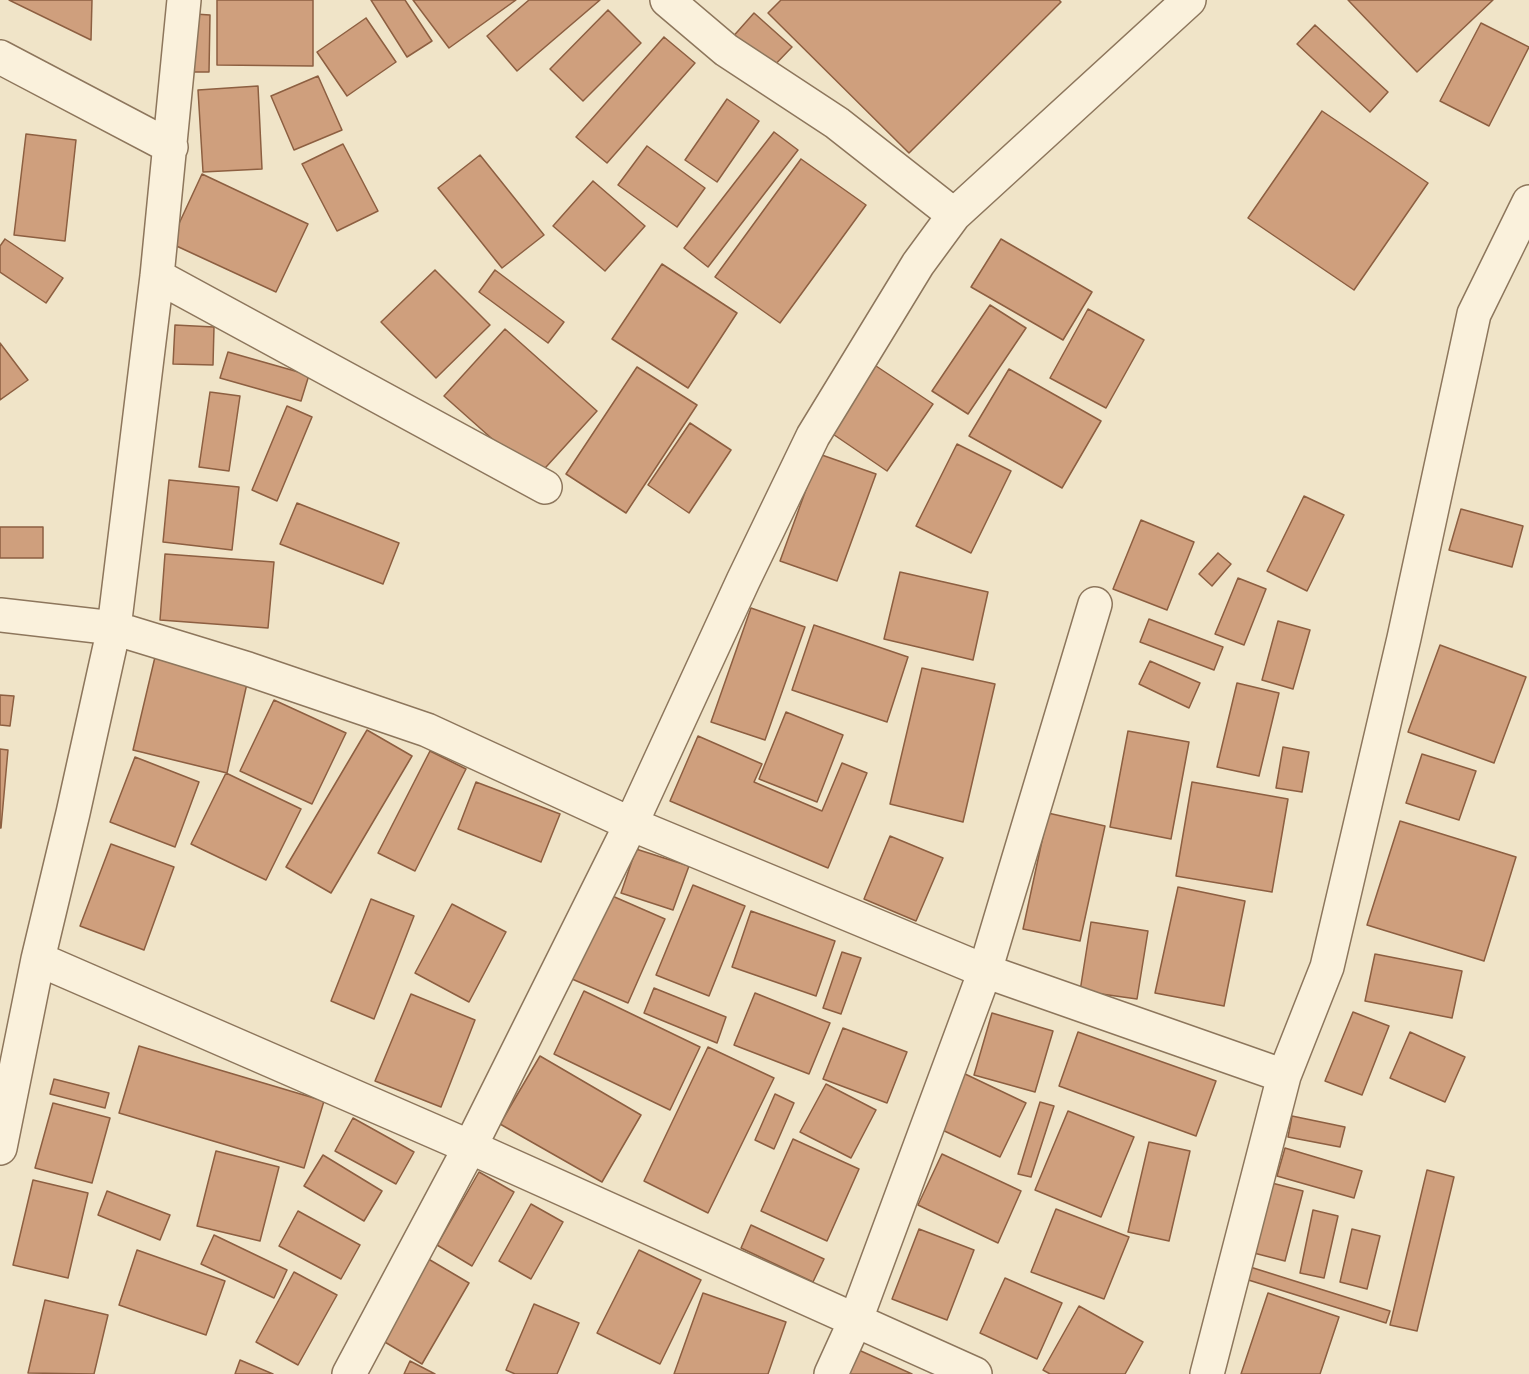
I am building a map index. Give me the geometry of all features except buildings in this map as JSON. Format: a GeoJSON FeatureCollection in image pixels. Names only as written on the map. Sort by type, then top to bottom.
{"type":"FeatureCollection","features":[{"type":"Feature","properties":{"kind":"street"},"geometry":{"type":"LineString","coordinates":[[0,1148],[38,959],[114,628],[157,276],[184,0]]}},
{"type":"Feature","properties":{"kind":"street"},"geometry":{"type":"LineString","coordinates":[[667,0],[726,50],[837,123],[954,215]]}},
{"type":"Feature","properties":{"kind":"street"},"geometry":{"type":"LineString","coordinates":[[349,1374],[470,1147],[631,824],[813,436],[918,264],[954,215],[1189,0]]}},
{"type":"Feature","properties":{"kind":"street"},"geometry":{"type":"LineString","coordinates":[[0,57],[171,147]]}},
{"type":"Feature","properties":{"kind":"street"},"geometry":{"type":"LineString","coordinates":[[1207,1374],[1284,1076],[1327,967],[1404,638],[1474,314],[1529,202]]}},
{"type":"Feature","properties":{"kind":"street"},"geometry":{"type":"LineString","coordinates":[[157,276],[545,487]]}},
{"type":"Feature","properties":{"kind":"street"},"geometry":{"type":"LineString","coordinates":[[831,1374],[856,1319],[985,971],[1095,604]]}},
{"type":"Feature","properties":{"kind":"street"},"geometry":{"type":"LineString","coordinates":[[0,615],[114,628],[248,669],[427,730],[631,824],[985,971],[1284,1076]]}},
{"type":"Feature","properties":{"kind":"street"},"geometry":{"type":"LineString","coordinates":[[38,959],[470,1147],[975,1374]]}}]}
